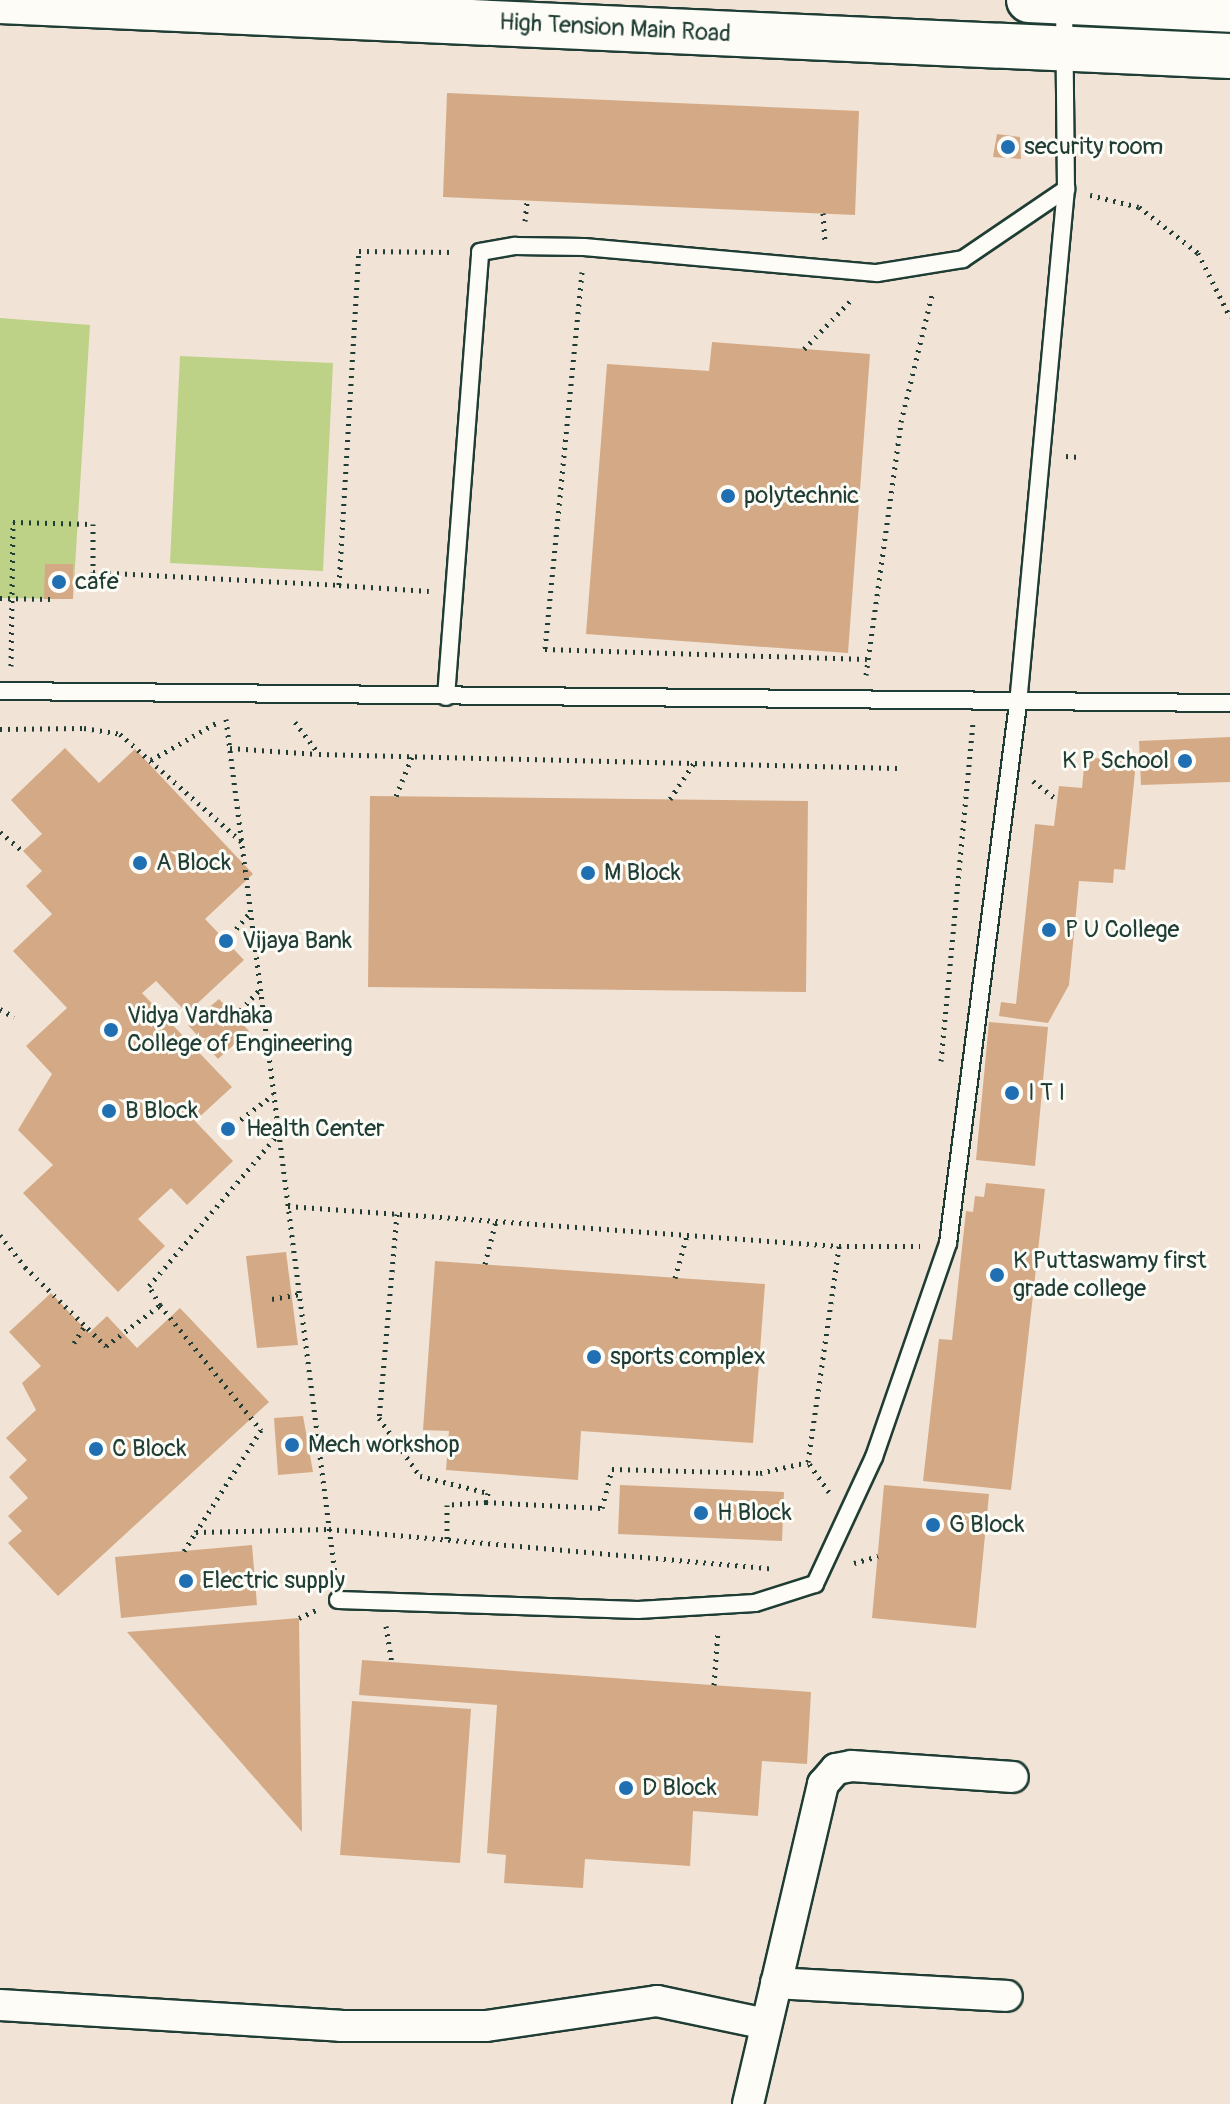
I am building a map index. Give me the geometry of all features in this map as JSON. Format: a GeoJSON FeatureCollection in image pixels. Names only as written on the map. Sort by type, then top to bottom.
{"type":"FeatureCollection","features":[{"type":"Feature","properties":{"kind":"main road","name":"High Tension Main Road"},"geometry":{"type":"LineString","coordinates":[[0,1],[1230,56]]}},
{"type":"Feature","properties":{"kind":"main road"},"geometry":{"type":"LineString","coordinates":[[1052,1],[1230,10]]}},
{"type":"Feature","properties":{"kind":"street"},"geometry":{"type":"LineString","coordinates":[[748,2104],[823,1784],[836,1769],[1013,1777]]}},
{"type":"Feature","properties":{"kind":"street"},"geometry":{"type":"LineString","coordinates":[[776,1983],[1007,1996]]}},
{"type":"Feature","properties":{"kind":"street"},"geometry":{"type":"LineString","coordinates":[[0,2005],[340,2026],[486,2026],[657,2001],[766,2024]]}},
{"type":"Feature","properties":{"kind":"lane"},"geometry":{"type":"LineString","coordinates":[[338,1600],[638,1610],[755,1603],[815,1584],[874,1457],[948,1243],[1018,704],[1066,189],[1064,48],[1052,1]]}},
{"type":"Feature","properties":{"kind":"lane"},"geometry":{"type":"LineString","coordinates":[[446,697],[480,252],[515,246],[584,247],[877,273],[963,259],[1066,189]]}},
{"type":"Feature","properties":{"kind":"lane"},"geometry":{"type":"LineString","coordinates":[[6,691],[975,704],[1230,703]]}},
{"type":"Feature","properties":{"kind":"path"},"geometry":{"type":"LineString","coordinates":[[1066,189],[1139,207],[1198,253],[1230,317]]}},
{"type":"Feature","properties":{"kind":"path"},"geometry":{"type":"LineString","coordinates":[[584,247],[545,649],[867,659]]}},
{"type":"Feature","properties":{"kind":"path"},"geometry":{"type":"LineString","coordinates":[[339,585],[359,251],[480,252]]}},
{"type":"Feature","properties":{"kind":"path"},"geometry":{"type":"LineString","coordinates":[[864,702],[867,659],[901,422],[940,263]]}},
{"type":"Feature","properties":{"kind":"path"},"geometry":{"type":"LineString","coordinates":[[804,349],[877,273]]}},
{"type":"Feature","properties":{"kind":"path"},"geometry":{"type":"LineString","coordinates":[[6,691],[13,522],[93,524],[93,572],[454,593]]}},
{"type":"Feature","properties":{"kind":"path"},"geometry":{"type":"LineString","coordinates":[[0,598],[50,599]]}},
{"type":"Feature","properties":{"kind":"path"},"geometry":{"type":"LineString","coordinates":[[224,694],[338,1600]]}},
{"type":"Feature","properties":{"kind":"path"},"geometry":{"type":"LineString","coordinates":[[275,695],[319,754]]}},
{"type":"Feature","properties":{"kind":"path"},"geometry":{"type":"LineString","coordinates":[[940,1075],[975,704]]}},
{"type":"Feature","properties":{"kind":"path"},"geometry":{"type":"LineString","coordinates":[[150,761],[226,717]]}},
{"type":"Feature","properties":{"kind":"path"},"geometry":{"type":"LineString","coordinates":[[0,729],[84,728],[120,734],[242,842]]}},
{"type":"Feature","properties":{"kind":"path"},"geometry":{"type":"LineString","coordinates":[[230,748],[412,757],[898,768]]}},
{"type":"Feature","properties":{"kind":"path"},"geometry":{"type":"LineString","coordinates":[[396,796],[412,757]]}},
{"type":"Feature","properties":{"kind":"path"},"geometry":{"type":"LineString","coordinates":[[670,799],[695,763]]}},
{"type":"Feature","properties":{"kind":"path"},"geometry":{"type":"LineString","coordinates":[[0,832],[23,851]]}},
{"type":"Feature","properties":{"kind":"path"},"geometry":{"type":"LineString","coordinates":[[226,941],[251,911]]}},
{"type":"Feature","properties":{"kind":"path"},"geometry":{"type":"LineString","coordinates":[[235,1016],[261,988]]}},
{"type":"Feature","properties":{"kind":"path"},"geometry":{"type":"LineString","coordinates":[[0,1009],[14,1017]]}},
{"type":"Feature","properties":{"kind":"path"},"geometry":{"type":"LineString","coordinates":[[228,1129],[274,1094]]}},
{"type":"Feature","properties":{"kind":"path"},"geometry":{"type":"LineString","coordinates":[[184,1551],[261,1430],[160,1305],[149,1286],[279,1133]]}},
{"type":"Feature","properties":{"kind":"path"},"geometry":{"type":"LineString","coordinates":[[288,1206],[839,1246],[924,1246],[925,1230]]}},
{"type":"Feature","properties":{"kind":"path"},"geometry":{"type":"LineString","coordinates":[[397,1214],[379,1418],[420,1476],[488,1493],[486,1502]]}},
{"type":"Feature","properties":{"kind":"path"},"geometry":{"type":"LineString","coordinates":[[485,1264],[496,1221]]}},
{"type":"Feature","properties":{"kind":"path"},"geometry":{"type":"LineString","coordinates":[[0,1235],[25,1267],[106,1346],[160,1305]]}},
{"type":"Feature","properties":{"kind":"path"},"geometry":{"type":"LineString","coordinates":[[675,1278],[687,1235]]}},
{"type":"Feature","properties":{"kind":"path"},"geometry":{"type":"LineString","coordinates":[[839,1246],[808,1462],[846,1516]]}},
{"type":"Feature","properties":{"kind":"path"},"geometry":{"type":"LineString","coordinates":[[272,1299],[299,1294]]}},
{"type":"Feature","properties":{"kind":"path"},"geometry":{"type":"LineString","coordinates":[[74,1343],[84,1327]]}},
{"type":"Feature","properties":{"kind":"path"},"geometry":{"type":"LineString","coordinates":[[292,1444],[317,1438]]}},
{"type":"Feature","properties":{"kind":"path"},"geometry":{"type":"LineString","coordinates":[[447,1540],[447,1505],[486,1502],[602,1508],[612,1469],[760,1473],[808,1462]]}},
{"type":"Feature","properties":{"kind":"path"},"geometry":{"type":"LineString","coordinates":[[196,1532],[329,1529],[819,1573]]}},
{"type":"Feature","properties":{"kind":"path"},"geometry":{"type":"LineString","coordinates":[[714,1685],[720,1605]]}},
{"type":"Feature","properties":{"kind":"green space"},"geometry":{"type":"Polygon","coordinates":[[[0,318],[90,325],[73,599],[0,598],[0,318]]]}},
{"type":"Feature","properties":{"kind":"green space"},"geometry":{"type":"Polygon","coordinates":[[[180,356],[333,363],[323,571],[170,563],[180,356]]]}},
{"type":"Feature","properties":{"kind":"building"},"geometry":{"type":"Polygon","coordinates":[[[447,93],[859,111],[855,215],[443,197],[447,93]]]}},
{"type":"Feature","properties":{"kind":"building","name":"security room"},"geometry":{"type":"Polygon","coordinates":[[[997,134],[1020,137],[1021,159],[993,157],[997,134]]]}},
{"type":"Feature","properties":{"kind":"building","name":"polytechnic"},"geometry":{"type":"Polygon","coordinates":[[[712,342],[870,354],[848,653],[586,634],[607,364],[709,371],[712,342]]]}},
{"type":"Feature","properties":{"kind":"building","name":"cafe"},"geometry":{"type":"Polygon","coordinates":[[[45,564],[73,564],[73,599],[44,599],[45,564]]]}},
{"type":"Feature","properties":{"kind":"building","name":"K P School"},"geometry":{"type":"Polygon","coordinates":[[[1230,737],[1230,782],[1141,785],[1139,741],[1230,737]]]}},
{"type":"Feature","properties":{"kind":"building","name":"Vidya Vardhaka College of Engineering"},"geometry":{"type":"Polygon","coordinates":[[[65,748],[99,783],[135,749],[253,874],[205,919],[244,960],[187,1013],[156,981],[142,993],[232,1087],[195,1121],[233,1161],[187,1205],[171,1188],[138,1219],[165,1246],[118,1292],[23,1193],[53,1165],[18,1130],[52,1074],[26,1046],[67,1008],[13,951],[52,914],[26,886],[42,871],[23,851],[42,834],[11,800],[65,748]]]}},
{"type":"Feature","properties":{"kind":"building","name":"P U College"},"geometry":{"type":"Polygon","coordinates":[[[1085,757],[1136,762],[1125,870],[1114,869],[1113,883],[1079,881],[1069,985],[1048,1023],[999,1016],[1001,1002],[1016,1004],[1035,824],[1054,826],[1059,786],[1082,788],[1085,757]]]}},
{"type":"Feature","properties":{"kind":"building","name":"M Block"},"geometry":{"type":"Polygon","coordinates":[[[370,796],[808,801],[806,992],[368,987],[370,796]]]}},
{"type":"Feature","properties":{"kind":"building"},"geometry":{"type":"Polygon","coordinates":[[[219,999],[249,1031],[218,1059],[188,1025],[219,999]]]}},
{"type":"Feature","properties":{"kind":"building","name":"I T I"},"geometry":{"type":"Polygon","coordinates":[[[989,1022],[1048,1027],[1035,1166],[976,1160],[989,1022]]]}},
{"type":"Feature","properties":{"kind":"building","name":"K Puttaswamy first grade college"},"geometry":{"type":"Polygon","coordinates":[[[986,1183],[1045,1189],[1011,1490],[923,1481],[939,1339],[952,1340],[966,1211],[973,1212],[975,1196],[984,1197],[986,1183]]]}},
{"type":"Feature","properties":{"kind":"building"},"geometry":{"type":"Polygon","coordinates":[[[286,1252],[298,1345],[257,1348],[246,1256],[286,1252]]]}},
{"type":"Feature","properties":{"kind":"building","name":"sports complex"},"geometry":{"type":"Polygon","coordinates":[[[435,1261],[765,1284],[753,1443],[581,1431],[578,1480],[446,1470],[449,1431],[423,1430],[435,1261]]]}},
{"type":"Feature","properties":{"kind":"building"},"geometry":{"type":"Polygon","coordinates":[[[51,1293],[89,1333],[107,1316],[137,1348],[180,1308],[269,1402],[58,1596],[8,1543],[22,1531],[8,1516],[28,1498],[9,1477],[27,1460],[6,1438],[36,1410],[22,1383],[41,1366],[9,1332],[51,1293]]]}},
{"type":"Feature","properties":{"kind":"building","name":"Mech workshop"},"geometry":{"type":"Polygon","coordinates":[[[303,1416],[313,1472],[278,1475],[274,1418],[303,1416]]]}},
{"type":"Feature","properties":{"kind":"building","name":"H Block"},"geometry":{"type":"Polygon","coordinates":[[[620,1485],[784,1492],[782,1541],[618,1534],[620,1485]]]}},
{"type":"Feature","properties":{"kind":"building","name":"G Block"},"geometry":{"type":"Polygon","coordinates":[[[884,1485],[989,1494],[976,1628],[872,1618],[884,1485]]]}},
{"type":"Feature","properties":{"kind":"building","name":"Electric supply"},"geometry":{"type":"Polygon","coordinates":[[[252,1545],[257,1605],[121,1618],[115,1557],[252,1545]]]}},
{"type":"Feature","properties":{"kind":"building"},"geometry":{"type":"Polygon","coordinates":[[[299,1618],[302,1832],[127,1632],[299,1618]]]}},
{"type":"Feature","properties":{"kind":"building","name":"D Block"},"geometry":{"type":"Polygon","coordinates":[[[362,1660],[811,1692],[807,1764],[762,1761],[758,1816],[693,1811],[690,1866],[585,1859],[583,1888],[504,1883],[506,1855],[487,1853],[497,1705],[359,1695],[362,1660]]]}},
{"type":"Feature","properties":{"kind":"building"},"geometry":{"type":"Polygon","coordinates":[[[352,1701],[471,1709],[460,1863],[340,1855],[352,1701]]]}},
{"type":"Feature","properties":{"kind":"place","name":"security room"},"geometry":{"type":"Point","coordinates":[1008,147]}},
{"type":"Feature","properties":{"kind":"place","name":"polytechnic"},"geometry":{"type":"Point","coordinates":[728,496]}},
{"type":"Feature","properties":{"kind":"place","name":"cafe"},"geometry":{"type":"Point","coordinates":[59,582]}},
{"type":"Feature","properties":{"kind":"place","name":"K P School"},"geometry":{"type":"Point","coordinates":[1185,761]}},
{"type":"Feature","properties":{"kind":"place","name":"A Block"},"geometry":{"type":"Point","coordinates":[140,863]}},
{"type":"Feature","properties":{"kind":"place","name":"M Block"},"geometry":{"type":"Point","coordinates":[588,873]}},
{"type":"Feature","properties":{"kind":"place","name":"P U College"},"geometry":{"type":"Point","coordinates":[1049,930]}},
{"type":"Feature","properties":{"kind":"place","name":"Vijaya Bank"},"geometry":{"type":"Point","coordinates":[226,941]}},
{"type":"Feature","properties":{"kind":"place","name":"Vidya Vardhaka College of Engineering"},"geometry":{"type":"Point","coordinates":[111,1030]}},
{"type":"Feature","properties":{"kind":"place","name":"I T I"},"geometry":{"type":"Point","coordinates":[1012,1093]}},
{"type":"Feature","properties":{"kind":"place","name":"B Block"},"geometry":{"type":"Point","coordinates":[109,1111]}},
{"type":"Feature","properties":{"kind":"place","name":"Health Center"},"geometry":{"type":"Point","coordinates":[228,1129]}},
{"type":"Feature","properties":{"kind":"place","name":"K Puttaswamy first grade college"},"geometry":{"type":"Point","coordinates":[997,1275]}},
{"type":"Feature","properties":{"kind":"place","name":"sports complex"},"geometry":{"type":"Point","coordinates":[594,1357]}},
{"type":"Feature","properties":{"kind":"place","name":"Mech workshop"},"geometry":{"type":"Point","coordinates":[292,1445]}},
{"type":"Feature","properties":{"kind":"place","name":"C Block"},"geometry":{"type":"Point","coordinates":[96,1449]}},
{"type":"Feature","properties":{"kind":"place","name":"H Block"},"geometry":{"type":"Point","coordinates":[701,1513]}},
{"type":"Feature","properties":{"kind":"place","name":"G Block"},"geometry":{"type":"Point","coordinates":[933,1525]}},
{"type":"Feature","properties":{"kind":"place","name":"Electric supply"},"geometry":{"type":"Point","coordinates":[186,1581]}},
{"type":"Feature","properties":{"kind":"place","name":"D Block"},"geometry":{"type":"Point","coordinates":[626,1788]}}]}
